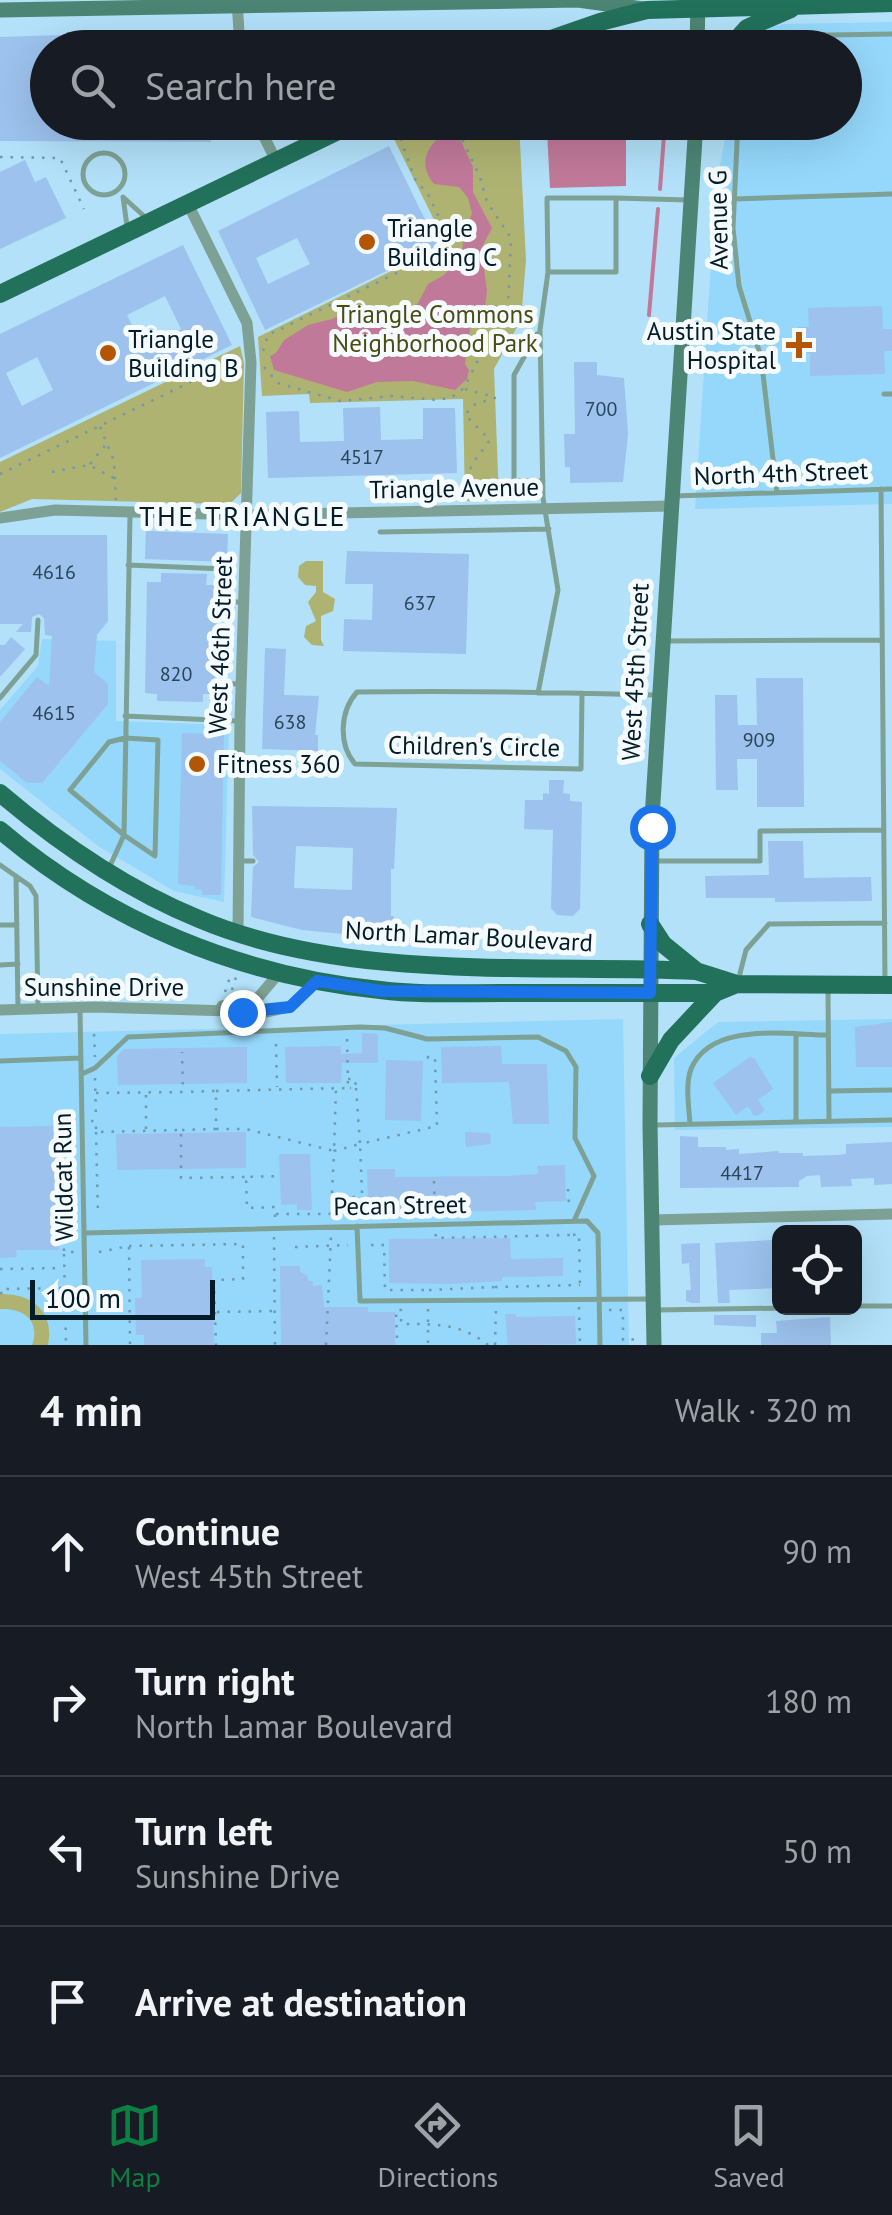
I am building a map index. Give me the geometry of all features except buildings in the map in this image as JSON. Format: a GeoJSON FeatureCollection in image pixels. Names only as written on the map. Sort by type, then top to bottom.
{"type":"FeatureCollection","features":[{"type":"Feature","properties":{"kind":"main road"},"geometry":{"type":"LineString","coordinates":[[3,7],[578,0],[648,10]]}},
{"type":"Feature","properties":{"kind":"main road"},"geometry":{"type":"LineString","coordinates":[[697,30],[698,3]]}},
{"type":"Feature","properties":{"kind":"main road"},"geometry":{"type":"LineString","coordinates":[[577,30],[648,10],[698,3],[892,3]]}},
{"type":"Feature","properties":{"kind":"main road"},"geometry":{"type":"LineString","coordinates":[[746,30],[803,4]]}},
{"type":"Feature","properties":{"kind":"main road"},"geometry":{"type":"LineString","coordinates":[[0,294],[319,140]]}},
{"type":"Feature","properties":{"kind":"main road","name":"West 45th Street"},"geometry":{"type":"LineString","coordinates":[[654,1345],[650,860],[696,140]]}},
{"type":"Feature","properties":{"kind":"main road","name":"North Lamar Boulevard"},"geometry":{"type":"LineString","coordinates":[[0,794],[107,872],[200,920],[320,954],[425,964],[696,970],[737,984],[888,985]]}},
{"type":"Feature","properties":{"kind":"main road","name":"North Lamar Boulevard"},"geometry":{"type":"LineString","coordinates":[[0,830],[61,879],[159,932],[280,973],[317,981],[382,991],[650,993],[715,993],[737,984]]}},
{"type":"Feature","properties":{"kind":"main road"},"geometry":{"type":"LineString","coordinates":[[90,896],[107,872]]}},
{"type":"Feature","properties":{"kind":"main road"},"geometry":{"type":"LineString","coordinates":[[650,924],[664,944],[696,970]]}},
{"type":"Feature","properties":{"kind":"main road"},"geometry":{"type":"LineString","coordinates":[[280,973],[295,962],[320,954]]}},
{"type":"Feature","properties":{"kind":"main road"},"geometry":{"type":"LineString","coordinates":[[650,1076],[671,1040],[715,993]]}},
{"type":"Feature","properties":{"kind":"street"},"geometry":{"type":"LineString","coordinates":[[237,4],[239,30]]}},
{"type":"Feature","properties":{"kind":"street"},"geometry":{"type":"LineString","coordinates":[[265,140],[276,160]]}},
{"type":"Feature","properties":{"kind":"street","name":"West 46th Street"},"geometry":{"type":"LineString","coordinates":[[188,204],[247,323],[251,362],[235,928]]}},
{"type":"Feature","properties":{"kind":"street","name":"Triangle Avenue"},"geometry":{"type":"LineString","coordinates":[[0,518],[55,510],[248,515],[544,509],[671,501]]}},
{"type":"Feature","properties":{"kind":"street","name":"Sunshine Drive"},"geometry":{"type":"LineString","coordinates":[[208,1009],[257,999],[280,973]]}},
{"type":"Feature","properties":{"kind":"street","name":"Sunshine Drive"},"geometry":{"type":"LineString","coordinates":[[0,1010],[282,1010],[297,1002],[317,981]]}},
{"type":"Feature","properties":{"kind":"street"},"geometry":{"type":"LineString","coordinates":[[652,1220],[892,1214]]}},
{"type":"Feature","properties":{"kind":"lane"},"geometry":{"type":"LineString","coordinates":[[862,34],[892,34]]}},
{"type":"Feature","properties":{"kind":"lane","name":"Avenue G"},"geometry":{"type":"LineString","coordinates":[[737,140],[732,228],[739,286],[761,357],[777,493]]}},
{"type":"Feature","properties":{"kind":"lane"},"geometry":{"type":"LineString","coordinates":[[119,189],[103,196],[90,191],[82,171],[89,159],[102,153],[120,161],[125,174],[119,189],[128,233]]}},
{"type":"Feature","properties":{"kind":"lane"},"geometry":{"type":"LineString","coordinates":[[734,200],[892,194]]}},
{"type":"Feature","properties":{"kind":"lane"},"geometry":{"type":"LineString","coordinates":[[123,197],[151,222]]}},
{"type":"Feature","properties":{"kind":"lane"},"geometry":{"type":"LineString","coordinates":[[538,693],[558,603],[543,481],[540,330],[548,272],[547,198],[691,200]]}},
{"type":"Feature","properties":{"kind":"lane"},"geometry":{"type":"LineString","coordinates":[[548,272],[616,272],[616,198]]}},
{"type":"Feature","properties":{"kind":"lane"},"geometry":{"type":"LineString","coordinates":[[540,330],[514,374],[514,481],[543,481]]}},
{"type":"Feature","properties":{"kind":"lane"},"geometry":{"type":"LineString","coordinates":[[884,394],[892,394]]}},
{"type":"Feature","properties":{"kind":"lane","name":"North 4th Street"},"geometry":{"type":"LineString","coordinates":[[671,501],[892,489]]}},
{"type":"Feature","properties":{"kind":"lane"},"geometry":{"type":"LineString","coordinates":[[881,490],[884,923],[888,985]]}},
{"type":"Feature","properties":{"kind":"lane"},"geometry":{"type":"LineString","coordinates":[[107,872],[124,835],[130,512]]}},
{"type":"Feature","properties":{"kind":"lane"},"geometry":{"type":"LineString","coordinates":[[380,532],[549,529]]}},
{"type":"Feature","properties":{"kind":"lane"},"geometry":{"type":"LineString","coordinates":[[128,565],[225,568],[224,602],[244,602]]}},
{"type":"Feature","properties":{"kind":"lane"},"geometry":{"type":"LineString","coordinates":[[0,698],[36,655],[38,620]]}},
{"type":"Feature","properties":{"kind":"lane"},"geometry":{"type":"LineString","coordinates":[[662,642],[882,640]]}},
{"type":"Feature","properties":{"kind":"lane"},"geometry":{"type":"LineString","coordinates":[[216,683],[241,684]]}},
{"type":"Feature","properties":{"kind":"lane","name":"Children's Circle"},"geometry":{"type":"LineString","coordinates":[[582,694],[581,768],[356,764],[345,746],[346,708],[357,692],[538,693],[658,695]]}},
{"type":"Feature","properties":{"kind":"lane"},"geometry":{"type":"LineString","coordinates":[[125,716],[240,721]]}},
{"type":"Feature","properties":{"kind":"lane"},"geometry":{"type":"LineString","coordinates":[[125,738],[158,740],[155,856],[124,835],[70,790],[109,742],[125,738]]}},
{"type":"Feature","properties":{"kind":"lane"},"geometry":{"type":"LineString","coordinates":[[884,811],[892,811]]}},
{"type":"Feature","properties":{"kind":"lane"},"geometry":{"type":"LineString","coordinates":[[650,860],[760,861],[760,831],[884,830]]}},
{"type":"Feature","properties":{"kind":"lane"},"geometry":{"type":"LineString","coordinates":[[237,861],[253,861]]}},
{"type":"Feature","properties":{"kind":"lane"},"geometry":{"type":"LineString","coordinates":[[0,866],[30,886],[36,896],[38,1009]]}},
{"type":"Feature","properties":{"kind":"lane"},"geometry":{"type":"LineString","coordinates":[[16,876],[18,1009]]}},
{"type":"Feature","properties":{"kind":"lane"},"geometry":{"type":"LineString","coordinates":[[737,984],[746,950],[769,924],[884,923]]}},
{"type":"Feature","properties":{"kind":"lane"},"geometry":{"type":"LineString","coordinates":[[0,925],[17,924]]}},
{"type":"Feature","properties":{"kind":"lane"},"geometry":{"type":"LineString","coordinates":[[0,964],[18,964]]}},
{"type":"Feature","properties":{"kind":"lane"},"geometry":{"type":"LineString","coordinates":[[828,985],[830,1121]]}},
{"type":"Feature","properties":{"kind":"lane","name":"Wildcat Run"},"geometry":{"type":"LineString","coordinates":[[80,1008],[86,1345]]}},
{"type":"Feature","properties":{"kind":"lane"},"geometry":{"type":"LineString","coordinates":[[82,1074],[95,1068],[128,1037],[360,1027],[386,1028],[427,1039],[538,1036],[566,1051],[576,1066],[576,1138],[594,1176],[590,1193],[574,1221]]}},
{"type":"Feature","properties":{"kind":"lane"},"geometry":{"type":"LineString","coordinates":[[796,1035],[796,1122]]}},
{"type":"Feature","properties":{"kind":"lane"},"geometry":{"type":"LineString","coordinates":[[690,1124],[689,1078],[692,1065],[706,1051],[728,1037],[828,1035]]}},
{"type":"Feature","properties":{"kind":"lane"},"geometry":{"type":"LineString","coordinates":[[0,1061],[81,1058]]}},
{"type":"Feature","properties":{"kind":"lane"},"geometry":{"type":"LineString","coordinates":[[829,1090],[892,1090]]}},
{"type":"Feature","properties":{"kind":"lane"},"geometry":{"type":"LineString","coordinates":[[650,1124],[892,1120]]}},
{"type":"Feature","properties":{"kind":"lane"},"geometry":{"type":"LineString","coordinates":[[574,1221],[587,1220],[598,1233],[600,1345]]}},
{"type":"Feature","properties":{"kind":"lane","name":"Pecan Street"},"geometry":{"type":"LineString","coordinates":[[84,1233],[574,1221]]}},
{"type":"Feature","properties":{"kind":"lane"},"geometry":{"type":"LineString","coordinates":[[357,1226],[360,1301],[599,1299],[772,1308]]}},
{"type":"Feature","properties":{"kind":"lane"},"geometry":{"type":"LineString","coordinates":[[862,1306],[892,1306]]}},
{"type":"Feature","properties":{"kind":"path"},"geometry":{"type":"LineString","coordinates":[[401,140],[415,180],[429,196],[451,243],[268,335],[262,362],[278,382],[340,400],[392,396],[438,400],[464,388],[511,302],[511,238],[488,202],[462,140]]}},
{"type":"Feature","properties":{"kind":"path"},"geometry":{"type":"LineString","coordinates":[[0,158],[60,158],[84,209]]}},
{"type":"Feature","properties":{"kind":"path"},"geometry":{"type":"LineString","coordinates":[[0,474],[234,361]]}},
{"type":"Feature","properties":{"kind":"path"},"geometry":{"type":"LineString","coordinates":[[464,388],[497,397],[474,405],[465,415],[490,440],[472,464],[468,477],[475,487],[498,498]]}},
{"type":"Feature","properties":{"kind":"path"},"geometry":{"type":"LineString","coordinates":[[99,426],[114,461],[116,495]]}},
{"type":"Feature","properties":{"kind":"path"},"geometry":{"type":"LineString","coordinates":[[90,465],[106,444]]}},
{"type":"Feature","properties":{"kind":"path"},"geometry":{"type":"LineString","coordinates":[[52,472],[90,465],[116,479]]}},
{"type":"Feature","properties":{"kind":"path"},"geometry":{"type":"LineString","coordinates":[[208,1009],[228,988],[231,965]]}},
{"type":"Feature","properties":{"kind":"path"},"geometry":{"type":"LineString","coordinates":[[208,1009],[231,992],[238,967]]}},
{"type":"Feature","properties":{"kind":"path"},"geometry":{"type":"LineString","coordinates":[[94,1034],[95,1059]]}},
{"type":"Feature","properties":{"kind":"path"},"geometry":{"type":"LineString","coordinates":[[347,1034],[348,1088]]}},
{"type":"Feature","properties":{"kind":"path"},"geometry":{"type":"LineString","coordinates":[[96,1132],[246,1128],[334,1151],[437,1126],[436,1058],[428,1058],[428,1042]]}},
{"type":"Feature","properties":{"kind":"path"},"geometry":{"type":"LineString","coordinates":[[276,1044],[278,1090]]}},
{"type":"Feature","properties":{"kind":"path"},"geometry":{"type":"LineString","coordinates":[[182,1052],[183,1092]]}},
{"type":"Feature","properties":{"kind":"path"},"geometry":{"type":"LineString","coordinates":[[96,1075],[93,1121],[98,1216]]}},
{"type":"Feature","properties":{"kind":"path"},"geometry":{"type":"LineString","coordinates":[[246,1177],[248,1208],[275,1207],[275,1216],[332,1213],[362,1193],[356,1079],[348,1079]]}},
{"type":"Feature","properties":{"kind":"path"},"geometry":{"type":"LineString","coordinates":[[332,1213],[336,1088]]}},
{"type":"Feature","properties":{"kind":"path"},"geometry":{"type":"LineString","coordinates":[[96,1093],[356,1088]]}},
{"type":"Feature","properties":{"kind":"path"},"geometry":{"type":"LineString","coordinates":[[216,1091],[216,1129]]}},
{"type":"Feature","properties":{"kind":"path"},"geometry":{"type":"LineString","coordinates":[[146,1092],[146,1131]]}},
{"type":"Feature","properties":{"kind":"path"},"geometry":{"type":"LineString","coordinates":[[66,1345],[62,1122],[72,1122]]}},
{"type":"Feature","properties":{"kind":"path"},"geometry":{"type":"LineString","coordinates":[[181,1130],[181,1178],[278,1176]]}},
{"type":"Feature","properties":{"kind":"path"},"geometry":{"type":"LineString","coordinates":[[298,1142],[298,1152]]}},
{"type":"Feature","properties":{"kind":"path"},"geometry":{"type":"LineString","coordinates":[[434,1181],[435,1215]]}},
{"type":"Feature","properties":{"kind":"path"},"geometry":{"type":"LineString","coordinates":[[568,1189],[570,1213]]}},
{"type":"Feature","properties":{"kind":"path"},"geometry":{"type":"LineString","coordinates":[[371,1245],[384,1245],[385,1290],[580,1287],[578,1234],[436,1238],[436,1234]]}},
{"type":"Feature","properties":{"kind":"path"},"geometry":{"type":"LineString","coordinates":[[274,1237],[274,1345]]}},
{"type":"Feature","properties":{"kind":"path"},"geometry":{"type":"LineString","coordinates":[[326,1345],[331,1237]]}},
{"type":"Feature","properties":{"kind":"path"},"geometry":{"type":"LineString","coordinates":[[98,1244],[96,1252],[129,1246],[243,1244],[244,1279],[214,1280],[216,1345]]}},
{"type":"Feature","properties":{"kind":"path"},"geometry":{"type":"LineString","coordinates":[[295,1246],[352,1245]]}},
{"type":"Feature","properties":{"kind":"path"},"geometry":{"type":"LineString","coordinates":[[129,1246],[130,1345]]}},
{"type":"Feature","properties":{"kind":"path"},"geometry":{"type":"LineString","coordinates":[[64,1252],[74,1252]]}},
{"type":"Feature","properties":{"kind":"path"},"geometry":{"type":"LineString","coordinates":[[0,1269],[64,1268]]}},
{"type":"Feature","properties":{"kind":"path"},"geometry":{"type":"LineString","coordinates":[[0,1293],[5,1289],[64,1288]]}},
{"type":"Feature","properties":{"kind":"path"},"geometry":{"type":"LineString","coordinates":[[580,1305],[580,1345]]}},
{"type":"Feature","properties":{"kind":"path"},"geometry":{"type":"LineString","coordinates":[[495,1345],[496,1306]]}},
{"type":"Feature","properties":{"kind":"path"},"geometry":{"type":"LineString","coordinates":[[428,1307],[428,1345]]}},
{"type":"Feature","properties":{"kind":"path"},"geometry":{"type":"LineString","coordinates":[[215,1312],[274,1310]]}},
{"type":"Feature","properties":{"kind":"path"},"geometry":{"type":"LineString","coordinates":[[398,1338],[396,1310],[401,1310],[401,1324],[462,1328],[488,1345]]}},
{"type":"Feature","properties":{"kind":"path"},"geometry":{"type":"LineString","coordinates":[[609,1310],[622,1310],[623,1340],[637,1339]]}},
{"type":"Feature","properties":{"kind":"path"},"geometry":{"type":"LineString","coordinates":[[580,1311],[589,1311]]}},
{"type":"Feature","properties":{"kind":"shaded area","name":"Austin State Hospital"},"geometry":{"type":"Polygon","coordinates":[[[892,22],[892,504],[695,509],[716,187],[725,140],[862,140],[862,30],[761,30],[784,24],[892,22]]]}},
{"type":"Feature","properties":{"kind":"shaded area"},"geometry":{"type":"Polygon","coordinates":[[[436,140],[461,140],[473,167],[473,192],[492,228],[481,249],[487,290],[485,307],[470,329],[467,379],[455,390],[413,381],[377,382],[347,392],[274,370],[270,356],[284,340],[308,325],[332,319],[360,305],[373,315],[409,311],[428,284],[444,275],[462,253],[472,213],[468,198],[459,187],[434,184],[428,175],[426,159],[436,140]]]}},
{"type":"Feature","properties":{"kind":"shaded area"},"geometry":{"type":"Polygon","coordinates":[[[547,140],[626,140],[626,186],[550,188],[547,140]]]}},
{"type":"Feature","properties":{"kind":"shaded area"},"geometry":{"type":"Polygon","coordinates":[[[42,639],[116,641],[116,721],[229,725],[224,902],[174,891],[98,846],[0,769],[0,710],[38,666],[42,639]]]}},
{"type":"Feature","properties":{"kind":"shaded area"},"geometry":{"type":"Polygon","coordinates":[[[623,1019],[629,1345],[0,1345],[0,1034],[623,1019]]]}},
{"type":"Feature","properties":{"kind":"shaded area"},"geometry":{"type":"Polygon","coordinates":[[[892,1019],[892,1127],[675,1130],[674,1058],[718,1022],[892,1019]]]}},
{"type":"Feature","properties":{"kind":"green space","name":"Triangle Commons Neighborhood Park"},"geometry":{"type":"Polygon","coordinates":[[[394,140],[520,140],[526,260],[521,320],[494,369],[499,500],[465,501],[463,399],[310,403],[309,394],[262,396],[258,337],[446,244],[394,140]]]}},
{"type":"Feature","properties":{"kind":"green space"},"geometry":{"type":"Polygon","coordinates":[[[240,346],[244,363],[241,493],[225,509],[222,504],[32,499],[0,512],[0,462],[240,346]]]}},
{"type":"Feature","properties":{"kind":"green space"},"geometry":{"type":"Polygon","coordinates":[[[306,561],[323,561],[323,592],[335,599],[333,611],[321,616],[324,646],[312,645],[304,637],[306,626],[316,621],[308,602],[316,586],[305,585],[298,577],[299,566],[306,561]]]}},
{"type":"Feature","properties":{"kind":"green space"},"geometry":{"type":"Polygon","coordinates":[[[0,1294],[22,1297],[38,1306],[48,1323],[48,1345],[32,1345],[32,1322],[23,1313],[0,1309],[0,1294]]]}},
{"type":"Feature","properties":{"kind":"waterway"},"geometry":{"type":"LineString","coordinates":[[660,189],[664,140]]}},
{"type":"Feature","properties":{"kind":"waterway"},"geometry":{"type":"LineString","coordinates":[[649,315],[658,209]]}},
{"type":"Feature","properties":{"kind":"place","name":"Triangle Building C"},"geometry":{"type":"Point","coordinates":[367,242]}},
{"type":"Feature","properties":{"kind":"place","name":"Austin State Hospital"},"geometry":{"type":"Point","coordinates":[799,345]}},
{"type":"Feature","properties":{"kind":"place","name":"Triangle Building B"},"geometry":{"type":"Point","coordinates":[108,353]}},
{"type":"Feature","properties":{"kind":"place","name":"Fitness 360"},"geometry":{"type":"Point","coordinates":[197,764]}},
{"type":"Feature","properties":{"kind":"district","name":"THE TRIANGLE"},"geometry":{"type":"Point","coordinates":[243,515]}},
{"type":"Feature","properties":{"kind":"route"},"geometry":{"type":"LineString","coordinates":[[242,1012],[290,1007],[317,981],[382,991],[650,993],[652,827]]}}]}
